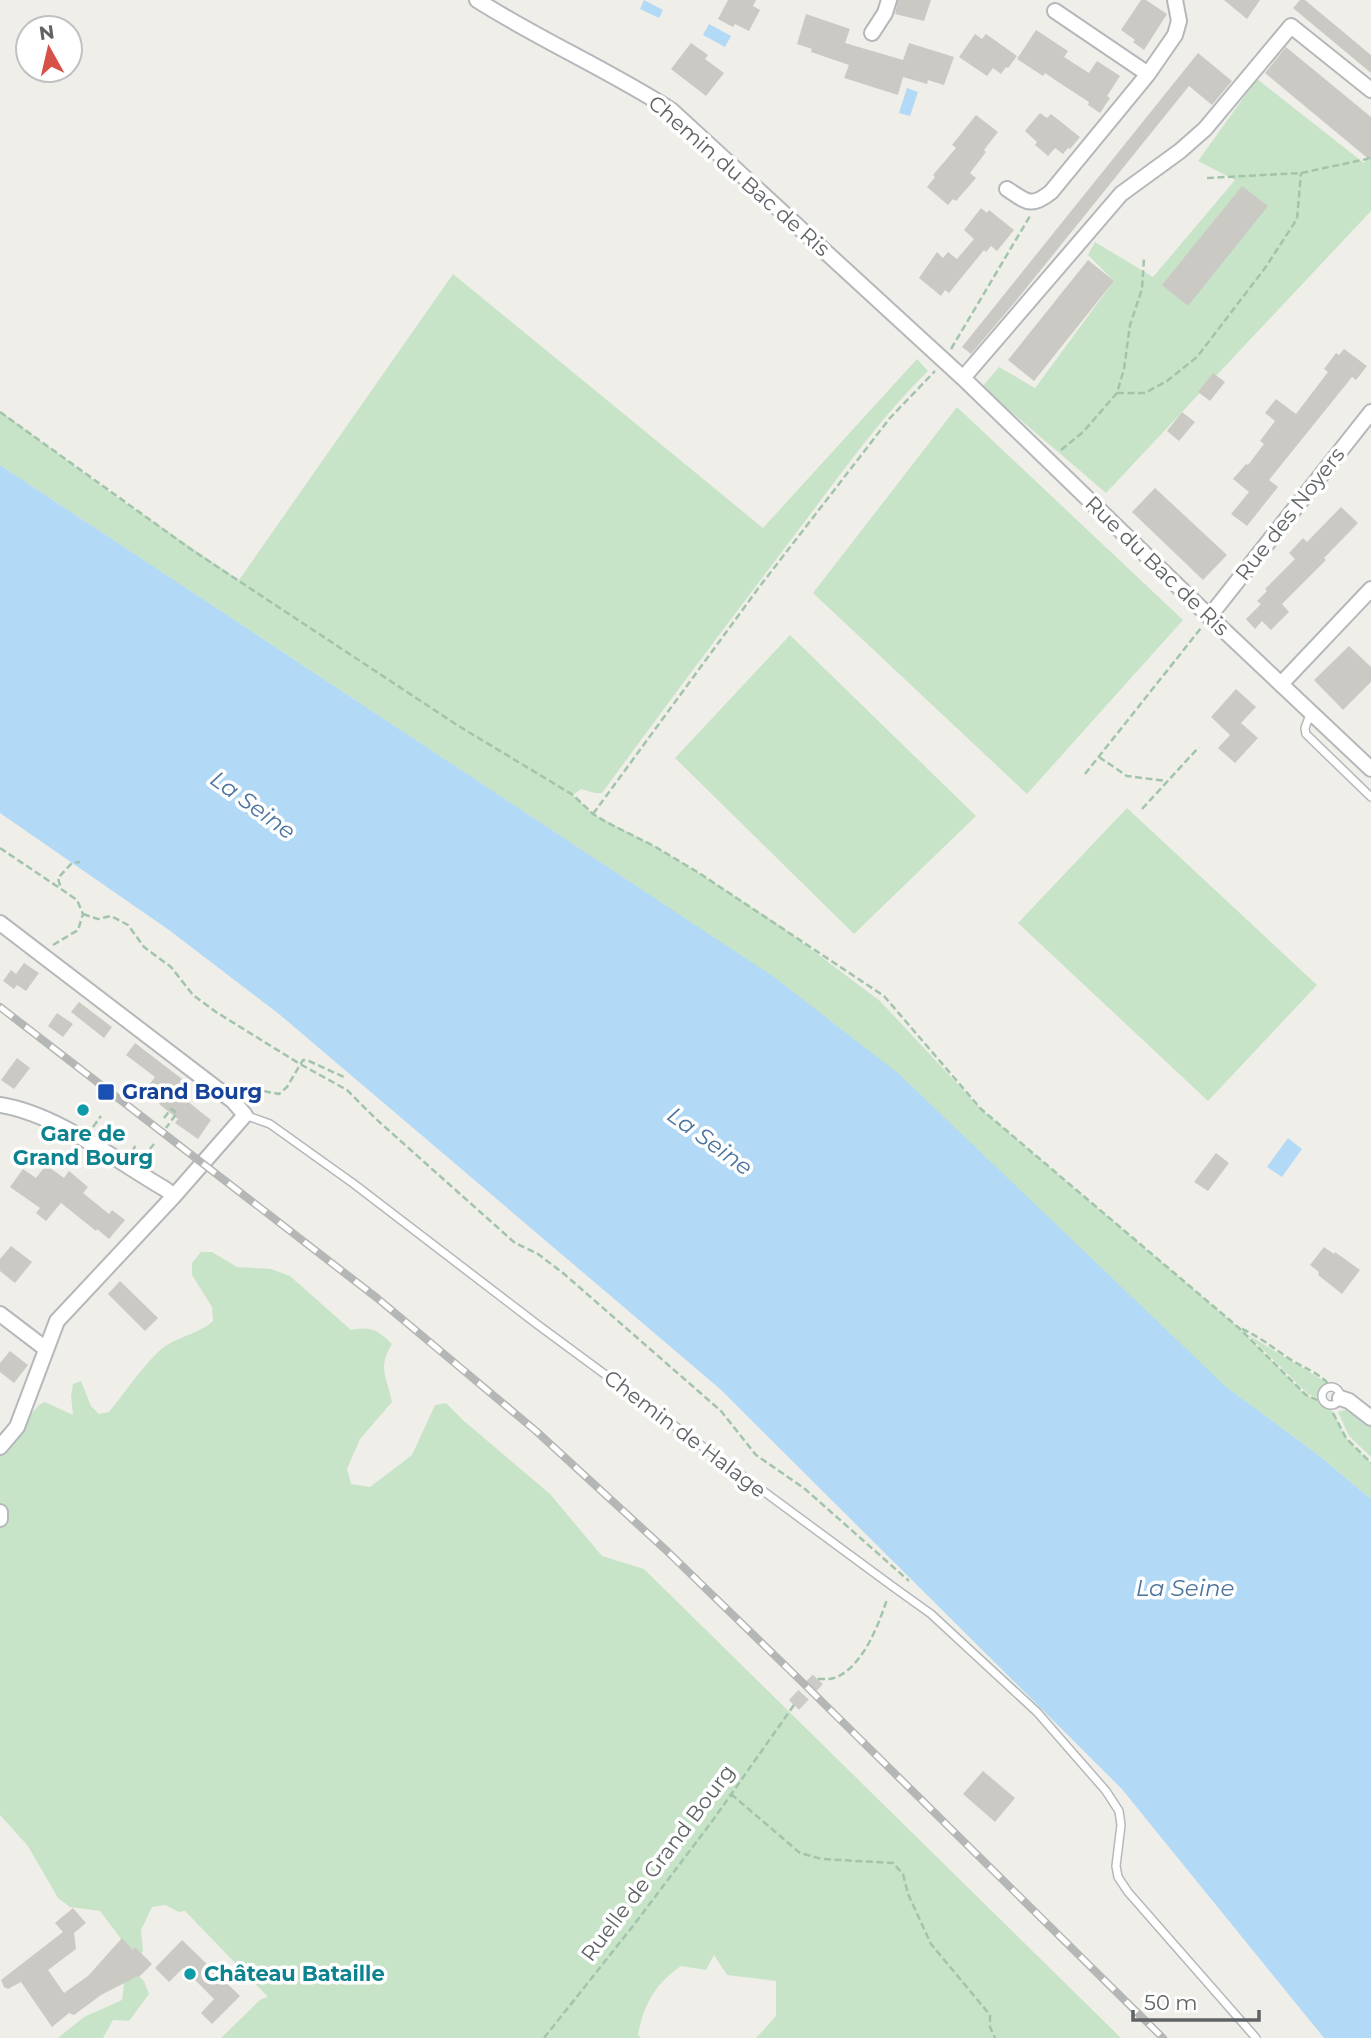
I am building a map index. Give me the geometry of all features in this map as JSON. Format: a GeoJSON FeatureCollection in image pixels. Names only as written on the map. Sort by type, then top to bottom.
{"type":"FeatureCollection","features":[{"type":"Feature","properties":{"kind":"street"},"geometry":{"type":"LineString","coordinates":[[872,33],[885,13],[889,0]]}},
{"type":"Feature","properties":{"kind":"street"},"geometry":{"type":"LineString","coordinates":[[1007,190],[1028,203],[1038,202],[1051,192],[1148,74],[1178,27],[1175,0]]}},
{"type":"Feature","properties":{"kind":"street","name":"Chemin du Bac de Ris"},"geometry":{"type":"LineString","coordinates":[[484,2],[671,110],[944,361]]}},
{"type":"Feature","properties":{"kind":"street"},"geometry":{"type":"LineString","coordinates":[[1055,11],[1148,74]]}},
{"type":"Feature","properties":{"kind":"street"},"geometry":{"type":"LineString","coordinates":[[963,378],[1121,194],[1181,151],[1205,129],[1290,26],[1371,90]]}},
{"type":"Feature","properties":{"kind":"street","name":"Rue du Bac de Ris"},"geometry":{"type":"LineString","coordinates":[[944,361],[1371,769]]}},
{"type":"Feature","properties":{"kind":"street","name":"Rue des Noyers"},"geometry":{"type":"LineString","coordinates":[[1209,617],[1371,412]]}},
{"type":"Feature","properties":{"kind":"street"},"geometry":{"type":"LineString","coordinates":[[1281,684],[1371,589]]}},
{"type":"Feature","properties":{"kind":"street","name":"Chemin de Halage"},"geometry":{"type":"LineString","coordinates":[[0,923],[233,1101],[245,1115]]}},
{"type":"Feature","properties":{"kind":"street"},"geometry":{"type":"LineString","coordinates":[[0,1105],[52,1121],[174,1196]]}},
{"type":"Feature","properties":{"kind":"street"},"geometry":{"type":"LineString","coordinates":[[0,1447],[17,1427],[57,1321],[65,1310],[174,1196],[245,1115]]}},
{"type":"Feature","properties":{"kind":"street"},"geometry":{"type":"LineString","coordinates":[[0,1314],[46,1349]]}},
{"type":"Feature","properties":{"kind":"street"},"geometry":{"type":"LineString","coordinates":[[1340,1398],[1349,1401],[1371,1418]]}},
{"type":"Feature","properties":{"kind":"street"},"geometry":{"type":"LineString","coordinates":[[0,1512],[0,1518]]}},
{"type":"Feature","properties":{"kind":"lane"},"geometry":{"type":"LineString","coordinates":[[1311,712],[1305,728],[1306,734],[1371,797]]}},
{"type":"Feature","properties":{"kind":"lane","name":"Chemin de Halage"},"geometry":{"type":"LineString","coordinates":[[245,1115],[270,1124],[345,1177],[559,1341],[931,1614],[1037,1712],[1106,1791],[1119,1811],[1121,1825],[1116,1867],[1118,1877],[1128,1892],[1256,2038]]}},
{"type":"Feature","properties":{"kind":"lane"},"geometry":{"type":"LineString","coordinates":[[1330,1387],[1339,1391],[1340,1398],[1337,1404],[1326,1403],[1322,1397],[1323,1392],[1330,1387]]}},
{"type":"Feature","properties":{"kind":"path"},"geometry":{"type":"LineString","coordinates":[[1207,178],[1301,173],[1367,159],[1371,155]]}},
{"type":"Feature","properties":{"kind":"path"},"geometry":{"type":"LineString","coordinates":[[1117,393],[1145,393],[1167,381],[1197,356],[1265,268],[1297,219],[1301,173]]}},
{"type":"Feature","properties":{"kind":"path"},"geometry":{"type":"LineString","coordinates":[[593,814],[760,586],[890,418],[944,361],[1038,202]]}},
{"type":"Feature","properties":{"kind":"path"},"geometry":{"type":"LineString","coordinates":[[1047,460],[1083,432],[1117,393],[1124,369],[1130,325],[1142,289],[1144,258]]}},
{"type":"Feature","properties":{"kind":"path"},"geometry":{"type":"LineString","coordinates":[[0,412],[192,550],[457,725],[573,795],[593,814],[699,873],[884,996],[981,1109],[1238,1328],[1306,1395],[1326,1403],[1346,1438],[1371,1462]]}},
{"type":"Feature","properties":{"kind":"path"},"geometry":{"type":"LineString","coordinates":[[1086,774],[1209,617]]}},
{"type":"Feature","properties":{"kind":"path"},"geometry":{"type":"LineString","coordinates":[[1142,809],[1199,747]]}},
{"type":"Feature","properties":{"kind":"path"},"geometry":{"type":"LineString","coordinates":[[1099,757],[1127,776],[1167,781]]}},
{"type":"Feature","properties":{"kind":"path"},"geometry":{"type":"LineString","coordinates":[[0,848],[77,900],[83,914],[78,930],[39,955]]}},
{"type":"Feature","properties":{"kind":"path"},"geometry":{"type":"LineString","coordinates":[[61,889],[58,878],[61,873],[72,863],[80,862]]}},
{"type":"Feature","properties":{"kind":"path"},"geometry":{"type":"LineString","coordinates":[[83,914],[98,919],[111,916],[128,925],[144,947],[171,967],[193,995],[300,1065],[347,1090],[515,1243],[538,1254],[563,1273],[721,1411],[756,1455],[805,1489],[914,1586]]}},
{"type":"Feature","properties":{"kind":"path"},"geometry":{"type":"LineString","coordinates":[[233,1101],[253,1089],[279,1094],[287,1087],[303,1060],[346,1078]]}},
{"type":"Feature","properties":{"kind":"path"},"geometry":{"type":"LineString","coordinates":[[164,1118],[171,1109],[177,1113],[166,1128]]}},
{"type":"Feature","properties":{"kind":"path"},"geometry":{"type":"LineString","coordinates":[[96,1123],[101,1116]]}},
{"type":"Feature","properties":{"kind":"path"},"geometry":{"type":"LineString","coordinates":[[136,1152],[133,1150],[137,1143]]}},
{"type":"Feature","properties":{"kind":"path"},"geometry":{"type":"LineString","coordinates":[[144,1157],[154,1143]]}},
{"type":"Feature","properties":{"kind":"path"},"geometry":{"type":"LineString","coordinates":[[1238,1328],[1270,1344],[1290,1360],[1325,1379],[1330,1387]]}},
{"type":"Feature","properties":{"kind":"path"},"geometry":{"type":"LineString","coordinates":[[818,1679],[841,1676],[854,1663],[874,1637],[891,1586]]}},
{"type":"Feature","properties":{"kind":"path","name":"Ruelle de Grand Bourg"},"geometry":{"type":"LineString","coordinates":[[544,2038],[713,1820],[794,1705]]}},
{"type":"Feature","properties":{"kind":"path"},"geometry":{"type":"LineString","coordinates":[[731,1794],[800,1853],[822,1859],[893,1863],[904,1874],[908,1894],[931,1944],[989,2015],[995,2038]]}},
{"type":"Feature","properties":{"kind":"green space"},"geometry":{"type":"Polygon","coordinates":[[[1257,79],[1364,163],[1371,155],[1371,211],[1106,493],[982,387],[999,367],[1035,388],[1114,281],[1088,255],[1095,242],[1153,277],[1235,180],[1198,161],[1257,79]]]}},
{"type":"Feature","properties":{"kind":"green space"},"geometry":{"type":"Polygon","coordinates":[[[453,274],[763,528],[917,359],[928,371],[861,447],[602,793],[581,789],[573,795],[593,814],[654,846],[779,925],[880,1001],[981,1109],[1239,1328],[1306,1395],[1324,1402],[1333,1412],[1346,1438],[1371,1463],[1371,1499],[1317,1454],[1225,1386],[627,880],[0,465],[0,411],[114,495],[239,580],[453,274]]]}},
{"type":"Feature","properties":{"kind":"green space"},"geometry":{"type":"Polygon","coordinates":[[[957,407],[1183,620],[1027,794],[813,593],[957,407]]]}},
{"type":"Feature","properties":{"kind":"green space"},"geometry":{"type":"Polygon","coordinates":[[[790,635],[976,816],[854,934],[675,758],[790,635]]]}},
{"type":"Feature","properties":{"kind":"green space"},"geometry":{"type":"Polygon","coordinates":[[[1127,808],[1317,985],[1208,1101],[1018,923],[1127,808]]]}},
{"type":"Feature","properties":{"kind":"green space"},"geometry":{"type":"Polygon","coordinates":[[[201,1252],[212,1252],[237,1267],[271,1269],[290,1276],[351,1330],[374,1330],[392,1344],[384,1366],[392,1402],[360,1439],[347,1469],[351,1484],[370,1487],[412,1455],[435,1405],[446,1403],[550,1494],[602,1556],[644,1569],[1121,2038],[756,2038],[776,2016],[776,1981],[727,1975],[714,1955],[706,1970],[681,1966],[664,1980],[652,1996],[644,2014],[638,2035],[641,2038],[221,2038],[261,1999],[268,1997],[185,1911],[179,1912],[165,1905],[152,1907],[141,1930],[143,1951],[131,1969],[144,1981],[149,1994],[129,2021],[113,2020],[103,2038],[58,2038],[84,2017],[122,2000],[124,1984],[112,1966],[122,1940],[100,1911],[70,1907],[58,1898],[28,1846],[0,1815],[0,1453],[39,1405],[45,1402],[73,1415],[73,1384],[81,1381],[91,1406],[99,1414],[109,1412],[157,1353],[213,1321],[212,1307],[192,1275],[192,1263],[201,1252]]]}},
{"type":"Feature","properties":{"kind":"green space"},"geometry":{"type":"Polygon","coordinates":[[[1247,1334],[1324,1381],[1326,1386],[1320,1393],[1320,1399],[1308,1394],[1247,1334]]]}},
{"type":"Feature","properties":{"kind":"green space"},"geometry":{"type":"Polygon","coordinates":[[[1351,1408],[1371,1423],[1371,1457],[1349,1436],[1338,1412],[1351,1408]]]}},
{"type":"Feature","properties":{"kind":"water"},"geometry":{"type":"Polygon","coordinates":[[[644,0],[663,10],[659,18],[640,9],[644,0]]]}},
{"type":"Feature","properties":{"kind":"water"},"geometry":{"type":"Polygon","coordinates":[[[709,24],[731,36],[725,47],[703,35],[709,24]]]}},
{"type":"Feature","properties":{"kind":"water"},"geometry":{"type":"Polygon","coordinates":[[[907,88],[918,92],[910,116],[899,113],[907,88]]]}},
{"type":"Feature","properties":{"kind":"water","name":"La Seine"},"geometry":{"type":"Polygon","coordinates":[[[0,465],[774,977],[899,1074],[1225,1386],[1317,1454],[1371,1499],[1371,2038],[1324,2038],[1121,1788],[719,1388],[279,1014],[169,930],[0,813],[0,465]]]}},
{"type":"Feature","properties":{"kind":"water"},"geometry":{"type":"Polygon","coordinates":[[[1288,1138],[1302,1149],[1282,1177],[1267,1167],[1288,1138]]]}},
{"type":"Feature","properties":{"kind":"building"},"geometry":{"type":"Polygon","coordinates":[[[728,0],[756,0],[753,6],[760,10],[749,31],[718,19],[728,0]]]}},
{"type":"Feature","properties":{"kind":"building"},"geometry":{"type":"Polygon","coordinates":[[[898,0],[931,0],[924,21],[895,14],[898,0]]]}},
{"type":"Feature","properties":{"kind":"building"},"geometry":{"type":"Polygon","coordinates":[[[1141,0],[1146,0],[1167,14],[1144,50],[1121,30],[1141,0]]]}},
{"type":"Feature","properties":{"kind":"building"},"geometry":{"type":"Polygon","coordinates":[[[1224,0],[1260,0],[1247,19],[1224,0]]]}},
{"type":"Feature","properties":{"kind":"building"},"geometry":{"type":"Polygon","coordinates":[[[1300,0],[1305,0],[1371,55],[1371,73],[1293,8],[1300,0]]]}},
{"type":"Feature","properties":{"kind":"building"},"geometry":{"type":"Polygon","coordinates":[[[806,14],[850,29],[845,43],[903,60],[909,43],[954,57],[944,85],[928,80],[927,84],[903,77],[898,95],[844,78],[849,65],[811,52],[812,49],[797,44],[806,14]]]}},
{"type":"Feature","properties":{"kind":"building"},"geometry":{"type":"Polygon","coordinates":[[[1036,30],[1068,51],[1064,57],[1089,73],[1097,61],[1120,76],[1100,113],[1088,105],[1089,102],[1045,73],[1043,76],[1017,59],[1036,30]]]}},
{"type":"Feature","properties":{"kind":"building"},"geometry":{"type":"Polygon","coordinates":[[[975,34],[982,39],[986,34],[1017,56],[1001,74],[993,68],[987,76],[959,57],[975,34]]]}},
{"type":"Feature","properties":{"kind":"building"},"geometry":{"type":"Polygon","coordinates":[[[691,43],[708,55],[705,59],[724,73],[706,96],[671,69],[691,43]]]}},
{"type":"Feature","properties":{"kind":"building"},"geometry":{"type":"Polygon","coordinates":[[[1286,47],[1371,117],[1371,161],[1265,73],[1286,47]]]}},
{"type":"Feature","properties":{"kind":"building"},"geometry":{"type":"Polygon","coordinates":[[[1198,53],[1232,81],[1212,105],[1189,86],[971,354],[962,347],[1198,53]]]}},
{"type":"Feature","properties":{"kind":"building"},"geometry":{"type":"Polygon","coordinates":[[[1040,113],[1047,118],[1051,114],[1080,137],[1063,154],[1055,148],[1048,156],[1035,145],[1037,142],[1025,131],[1040,113]]]}},
{"type":"Feature","properties":{"kind":"building"},"geometry":{"type":"Polygon","coordinates":[[[976,115],[998,132],[970,173],[976,178],[956,201],[953,199],[948,205],[927,187],[935,177],[933,175],[956,148],[952,145],[976,115]]]}},
{"type":"Feature","properties":{"kind":"building"},"geometry":{"type":"Polygon","coordinates":[[[1242,186],[1268,206],[1188,306],[1162,285],[1242,186]]]}},
{"type":"Feature","properties":{"kind":"building"},"geometry":{"type":"Polygon","coordinates":[[[981,208],[987,213],[989,210],[1014,230],[997,251],[991,246],[986,252],[984,250],[949,293],[945,290],[941,296],[919,278],[937,252],[943,258],[948,252],[957,259],[974,239],[964,230],[981,208]]]}},
{"type":"Feature","properties":{"kind":"building"},"geometry":{"type":"Polygon","coordinates":[[[1088,260],[1114,281],[1034,381],[1008,360],[1088,260]]]}},
{"type":"Feature","properties":{"kind":"building"},"geometry":{"type":"Polygon","coordinates":[[[1344,349],[1367,366],[1356,380],[1352,377],[1269,480],[1278,487],[1247,526],[1231,514],[1249,492],[1233,479],[1264,444],[1260,441],[1275,421],[1265,413],[1276,399],[1296,414],[1328,372],[1324,369],[1336,353],[1339,355],[1344,349]]]}},
{"type":"Feature","properties":{"kind":"building"},"geometry":{"type":"Polygon","coordinates":[[[1213,373],[1225,382],[1210,401],[1198,392],[1213,373]]]}},
{"type":"Feature","properties":{"kind":"building"},"geometry":{"type":"Polygon","coordinates":[[[1182,412],[1195,422],[1179,441],[1167,431],[1182,412]]]}},
{"type":"Feature","properties":{"kind":"building"},"geometry":{"type":"Polygon","coordinates":[[[1155,488],[1227,555],[1203,580],[1132,512],[1155,488]]]}},
{"type":"Feature","properties":{"kind":"building"},"geometry":{"type":"Polygon","coordinates":[[[1341,507],[1358,523],[1282,604],[1289,612],[1271,630],[1262,621],[1255,629],[1246,619],[1261,604],[1257,601],[1267,591],[1265,589],[1295,559],[1289,553],[1303,538],[1307,542],[1341,507]]]}},
{"type":"Feature","properties":{"kind":"building"},"geometry":{"type":"Polygon","coordinates":[[[1349,646],[1371,667],[1371,682],[1343,710],[1314,680],[1349,646]]]}},
{"type":"Feature","properties":{"kind":"building"},"geometry":{"type":"Polygon","coordinates":[[[1236,689],[1256,707],[1241,723],[1258,738],[1235,763],[1218,748],[1230,735],[1211,717],[1236,689]]]}},
{"type":"Feature","properties":{"kind":"building"},"geometry":{"type":"Polygon","coordinates":[[[24,963],[39,973],[26,991],[17,985],[14,989],[3,981],[11,970],[16,974],[24,963]]]}},
{"type":"Feature","properties":{"kind":"building"},"geometry":{"type":"Polygon","coordinates":[[[79,1002],[112,1027],[104,1038],[71,1012],[79,1002]]]}},
{"type":"Feature","properties":{"kind":"building"},"geometry":{"type":"Polygon","coordinates":[[[57,1013],[73,1024],[63,1037],[48,1026],[57,1013]]]}},
{"type":"Feature","properties":{"kind":"building"},"geometry":{"type":"Polygon","coordinates":[[[135,1043],[186,1082],[177,1093],[211,1120],[198,1139],[175,1123],[178,1119],[159,1104],[164,1098],[148,1086],[155,1077],[126,1055],[135,1043]]]}},
{"type":"Feature","properties":{"kind":"building"},"geometry":{"type":"Polygon","coordinates":[[[17,1058],[30,1068],[14,1089],[1,1080],[17,1058]]]}},
{"type":"Feature","properties":{"kind":"building"},"geometry":{"type":"Polygon","coordinates":[[[1216,1153],[1229,1163],[1208,1191],[1194,1182],[1216,1153]]]}},
{"type":"Feature","properties":{"kind":"building"},"geometry":{"type":"Polygon","coordinates":[[[46,1165],[64,1178],[69,1171],[88,1187],[83,1193],[109,1214],[112,1210],[125,1220],[109,1239],[61,1203],[46,1221],[36,1213],[40,1208],[10,1187],[23,1169],[36,1178],[46,1165]]]}},
{"type":"Feature","properties":{"kind":"building"},"geometry":{"type":"Polygon","coordinates":[[[11,1246],[32,1262],[15,1283],[0,1271],[0,1259],[11,1246]]]}},
{"type":"Feature","properties":{"kind":"building"},"geometry":{"type":"Polygon","coordinates":[[[1324,1247],[1360,1270],[1342,1294],[1310,1265],[1324,1247]]]}},
{"type":"Feature","properties":{"kind":"building"},"geometry":{"type":"Polygon","coordinates":[[[120,1281],[158,1318],[145,1331],[108,1294],[120,1281]]]}},
{"type":"Feature","properties":{"kind":"building"},"geometry":{"type":"Polygon","coordinates":[[[10,1351],[28,1365],[14,1383],[0,1372],[0,1363],[10,1351]]]}},
{"type":"Feature","properties":{"kind":"building"},"geometry":{"type":"Polygon","coordinates":[[[983,1771],[1015,1798],[995,1822],[963,1794],[983,1771]]]}},
{"type":"Feature","properties":{"kind":"building"},"geometry":{"type":"Polygon","coordinates":[[[73,1908],[86,1923],[74,1933],[76,1949],[48,1970],[64,1993],[88,1976],[122,1938],[152,1964],[139,1977],[101,1995],[74,2015],[69,2013],[52,2027],[21,1982],[8,1989],[1,1980],[63,1932],[55,1923],[73,1908]]]}},
{"type":"Feature","properties":{"kind":"building"},"geometry":{"type":"Polygon","coordinates":[[[182,1940],[240,1996],[212,2024],[201,2013],[214,1999],[183,1968],[169,1982],[155,1968],[182,1940]]]}},
{"type":"Feature","properties":{"kind":"tunnel"},"geometry":{"type":"LineString","coordinates":[[794,1705],[818,1679]]}},
{"type":"Feature","properties":{"kind":"railway"},"geometry":{"type":"LineString","coordinates":[[0,1007],[377,1298],[536,1431],[668,1552],[1163,2038]]}},
{"type":"Feature","properties":{"kind":"place","name":"Grand Bourg"},"geometry":{"type":"Point","coordinates":[106,1092]}},
{"type":"Feature","properties":{"kind":"place","name":"Gare de Grand Bourg"},"geometry":{"type":"Point","coordinates":[83,1110]}},
{"type":"Feature","properties":{"kind":"place","name":"Château Bataille"},"geometry":{"type":"Point","coordinates":[190,1974]}}]}
